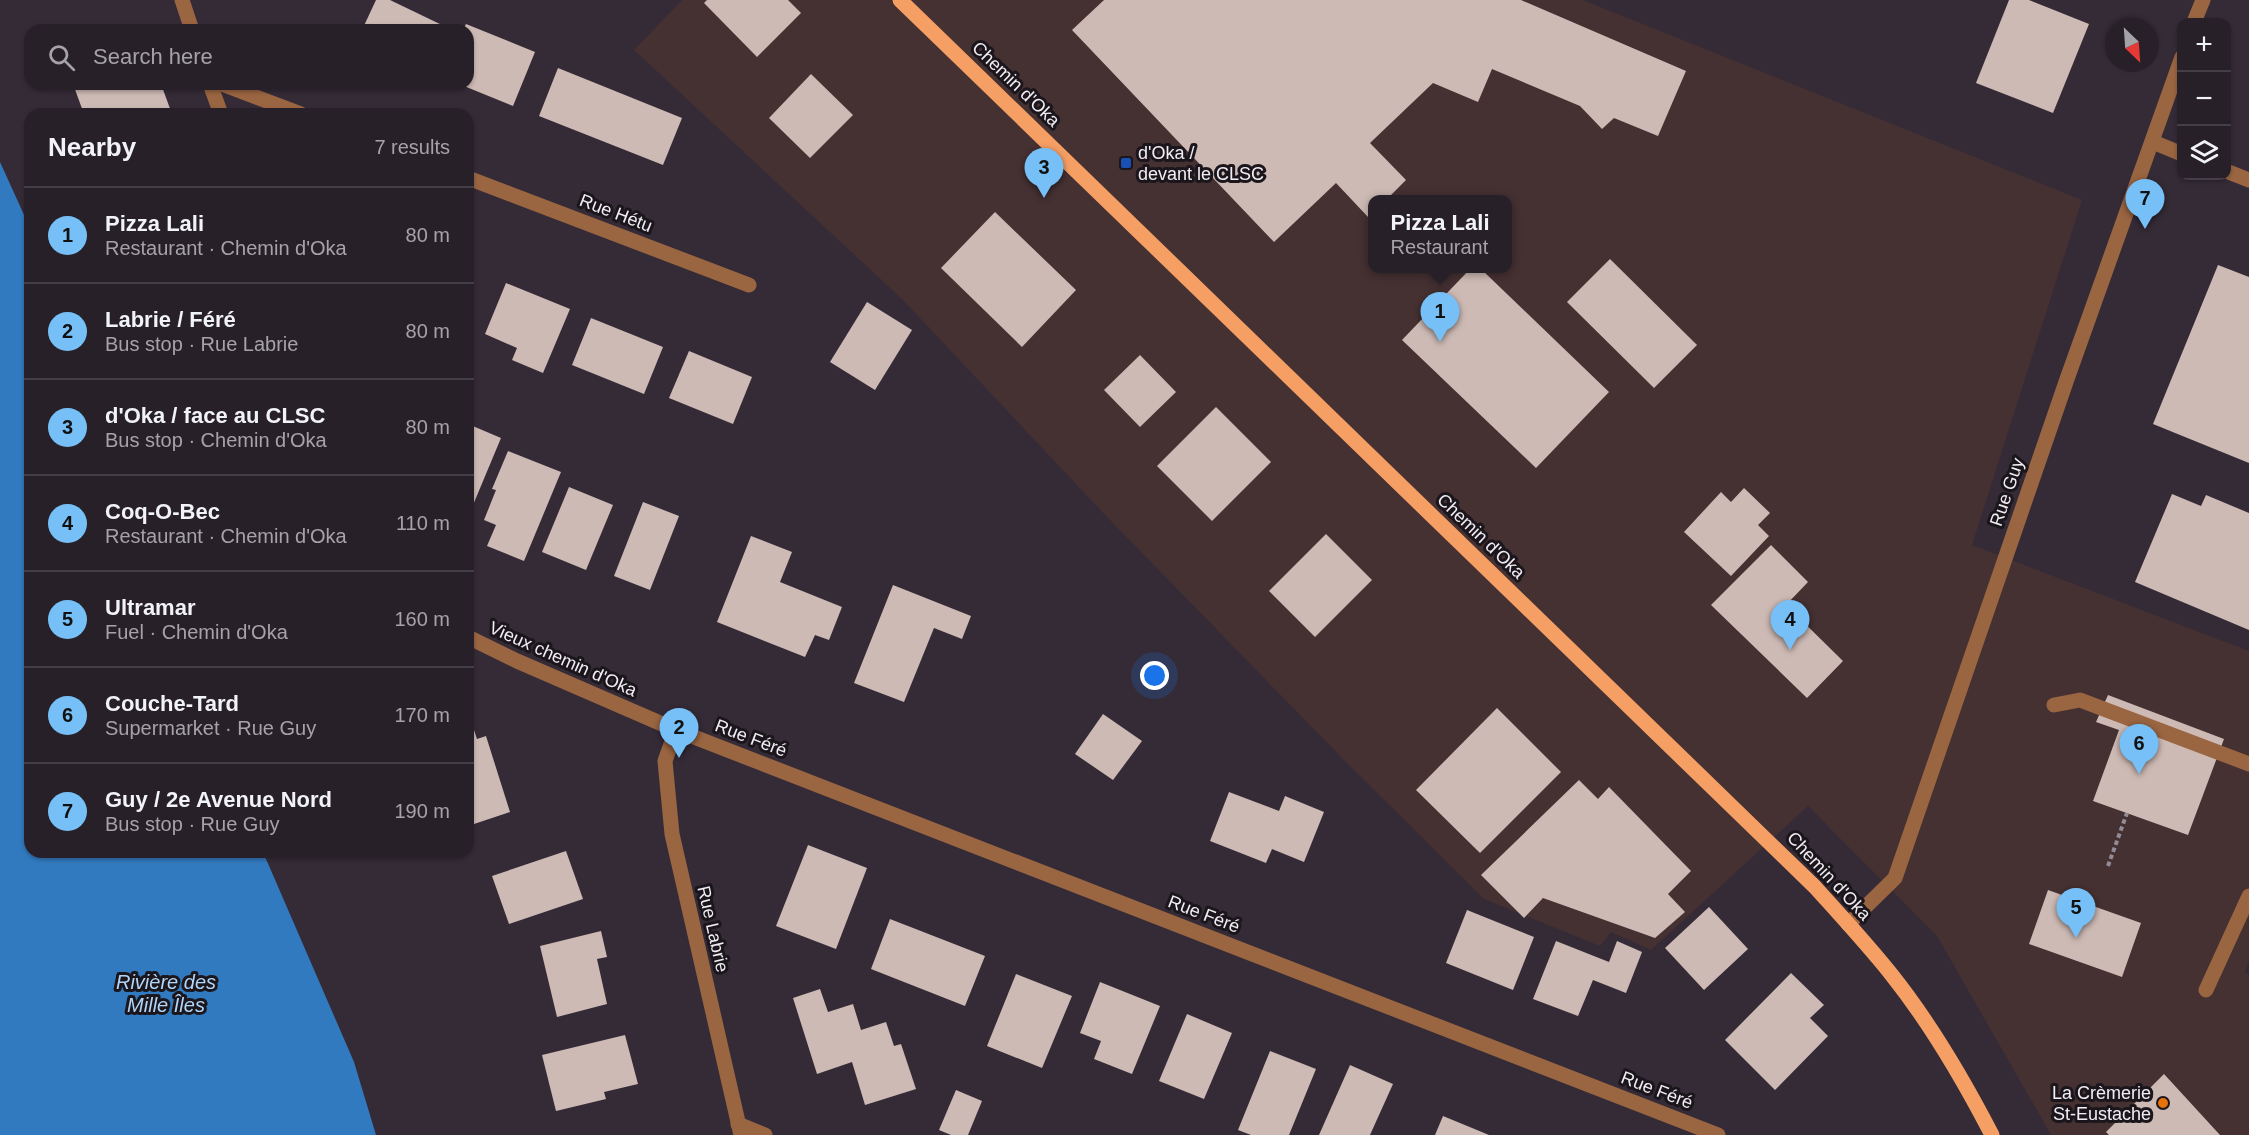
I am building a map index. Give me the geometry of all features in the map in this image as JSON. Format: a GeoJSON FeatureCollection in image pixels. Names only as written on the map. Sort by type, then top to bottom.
{"type":"FeatureCollection","features":[{"type":"Feature","properties":{"kind":"main road","name":"Chemin d'Oka"},"geometry":{"type":"LineString","coordinates":[[900,0],[1812,884],[1891,974],[1928,1024],[1992,1135]]}},
{"type":"Feature","properties":{"kind":"street"},"geometry":{"type":"LineString","coordinates":[[182,0],[190,24]]}},
{"type":"Feature","properties":{"kind":"street"},"geometry":{"type":"LineString","coordinates":[[2196,18],[2203,0]]}},
{"type":"Feature","properties":{"kind":"street","name":"Rue Guy"},"geometry":{"type":"LineString","coordinates":[[1848,924],[1895,878],[2067,379],[2177,69]]}},
{"type":"Feature","properties":{"kind":"street"},"geometry":{"type":"LineString","coordinates":[[212,90],[219,108]]}},
{"type":"Feature","properties":{"kind":"street"},"geometry":{"type":"LineString","coordinates":[[238,90],[285,108]]}},
{"type":"Feature","properties":{"kind":"street"},"geometry":{"type":"LineString","coordinates":[[2153,142],[2177,152]]}},
{"type":"Feature","properties":{"kind":"street"},"geometry":{"type":"LineString","coordinates":[[2231,173],[2249,180]]}},
{"type":"Feature","properties":{"kind":"street","name":"Rue Hétu"},"geometry":{"type":"LineString","coordinates":[[474,180],[749,285]]}},
{"type":"Feature","properties":{"kind":"street","name":"Vieux chemin d'Oka"},"geometry":{"type":"LineString","coordinates":[[474,640],[676,730]]}},
{"type":"Feature","properties":{"kind":"street"},"geometry":{"type":"LineString","coordinates":[[2054,705],[2080,700],[2249,764]]}},
{"type":"Feature","properties":{"kind":"street","name":"Rue Labrie"},"geometry":{"type":"LineString","coordinates":[[676,730],[665,761],[672,834],[740,1130]]}},
{"type":"Feature","properties":{"kind":"street","name":"Rue Féré"},"geometry":{"type":"LineString","coordinates":[[676,730],[1718,1135]]}},
{"type":"Feature","properties":{"kind":"street"},"geometry":{"type":"LineString","coordinates":[[2206,990],[2249,896]]}},
{"type":"Feature","properties":{"kind":"street"},"geometry":{"type":"LineString","coordinates":[[740,1130],[765,1135]]}},
{"type":"Feature","properties":{"kind":"path"},"geometry":{"type":"LineString","coordinates":[[2108,866],[2127,813]]}},
{"type":"Feature","properties":{"kind":"shaded area"},"geometry":{"type":"Polygon","coordinates":[[[682,0],[1583,0],[2082,200],[1972,545],[2249,651],[2249,961],[2245,972],[2249,975],[2249,1135],[2051,1135],[1937,936],[1808,806],[1651,950],[1611,932],[1600,946],[1484,899],[1343,759],[1106,516],[903,300],[634,50],[682,0]]]}},
{"type":"Feature","properties":{"kind":"water","name":"Rivière des Mille Îles"},"geometry":{"type":"Polygon","coordinates":[[[0,162],[24,215],[24,858],[266,858],[354,1062],[376,1135],[0,1135],[0,162]]]}},
{"type":"Feature","properties":{"kind":"building"},"geometry":{"type":"Polygon","coordinates":[[[376,0],[390,0],[440,24],[365,24],[376,0]]]}},
{"type":"Feature","properties":{"kind":"building"},"geometry":{"type":"Polygon","coordinates":[[[707,0],[788,0],[801,13],[757,57],[704,3],[707,0]]]}},
{"type":"Feature","properties":{"kind":"building"},"geometry":{"type":"Polygon","coordinates":[[[1104,0],[1521,0],[1686,71],[1658,136],[1614,118],[1602,129],[1580,106],[1492,69],[1478,102],[1433,83],[1370,143],[1406,180],[1391,195],[1368,195],[1368,217],[1336,183],[1274,242],[1072,30],[1104,0]]]}},
{"type":"Feature","properties":{"kind":"building"},"geometry":{"type":"Polygon","coordinates":[[[2009,0],[2029,0],[2089,24],[2053,113],[1976,83],[2009,0]]]}},
{"type":"Feature","properties":{"kind":"building"},"geometry":{"type":"Polygon","coordinates":[[[474,27],[535,52],[513,106],[474,90],[474,27]]]}},
{"type":"Feature","properties":{"kind":"building"},"geometry":{"type":"Polygon","coordinates":[[[558,68],[682,118],[663,165],[539,116],[558,68]]]}},
{"type":"Feature","properties":{"kind":"building"},"geometry":{"type":"Polygon","coordinates":[[[811,74],[853,115],[810,158],[769,118],[811,74]]]}},
{"type":"Feature","properties":{"kind":"building"},"geometry":{"type":"Polygon","coordinates":[[[75,90],[163,90],[170,108],[82,108],[75,90]]]}},
{"type":"Feature","properties":{"kind":"building"},"geometry":{"type":"Polygon","coordinates":[[[995,212],[1076,290],[1022,347],[941,268],[995,212]]]}},
{"type":"Feature","properties":{"kind":"building"},"geometry":{"type":"Polygon","coordinates":[[[1610,259],[1697,345],[1654,388],[1567,302],[1610,259]]]}},
{"type":"Feature","properties":{"kind":"building"},"geometry":{"type":"Polygon","coordinates":[[[2218,265],[2249,277],[2249,463],[2153,424],[2218,265]]]}},
{"type":"Feature","properties":{"kind":"building"},"geometry":{"type":"Polygon","coordinates":[[[1466,273],[1485,273],[1609,392],[1536,468],[1402,340],[1466,273]]]}},
{"type":"Feature","properties":{"kind":"building"},"geometry":{"type":"Polygon","coordinates":[[[506,283],[570,309],[543,373],[512,360],[517,348],[485,334],[506,283]]]}},
{"type":"Feature","properties":{"kind":"building"},"geometry":{"type":"Polygon","coordinates":[[[867,302],[912,330],[875,390],[830,362],[867,302]]]}},
{"type":"Feature","properties":{"kind":"building"},"geometry":{"type":"Polygon","coordinates":[[[591,318],[663,347],[644,394],[572,365],[591,318]]]}},
{"type":"Feature","properties":{"kind":"building"},"geometry":{"type":"Polygon","coordinates":[[[689,351],[752,377],[733,424],[669,398],[689,351]]]}},
{"type":"Feature","properties":{"kind":"building"},"geometry":{"type":"Polygon","coordinates":[[[1140,355],[1176,392],[1140,427],[1104,390],[1140,355]]]}},
{"type":"Feature","properties":{"kind":"building"},"geometry":{"type":"Polygon","coordinates":[[[1216,407],[1271,462],[1212,521],[1157,466],[1216,407]]]}},
{"type":"Feature","properties":{"kind":"building"},"geometry":{"type":"Polygon","coordinates":[[[474,427],[501,438],[474,503],[474,427]]]}},
{"type":"Feature","properties":{"kind":"building"},"geometry":{"type":"Polygon","coordinates":[[[508,451],[561,472],[524,561],[487,546],[496,525],[484,520],[496,490],[492,489],[508,451]]]}},
{"type":"Feature","properties":{"kind":"building"},"geometry":{"type":"Polygon","coordinates":[[[569,487],[613,505],[586,570],[542,552],[569,487]]]}},
{"type":"Feature","properties":{"kind":"building"},"geometry":{"type":"Polygon","coordinates":[[[1744,488],[1770,513],[1758,525],[1769,536],[1731,576],[1684,532],[1721,492],[1731,502],[1744,488]]]}},
{"type":"Feature","properties":{"kind":"building"},"geometry":{"type":"Polygon","coordinates":[[[2172,494],[2201,506],[2206,495],[2249,513],[2249,630],[2135,582],[2172,494]]]}},
{"type":"Feature","properties":{"kind":"building"},"geometry":{"type":"Polygon","coordinates":[[[643,502],[679,516],[650,590],[614,576],[643,502]]]}},
{"type":"Feature","properties":{"kind":"building"},"geometry":{"type":"Polygon","coordinates":[[[1326,534],[1372,580],[1315,637],[1269,591],[1326,534]]]}},
{"type":"Feature","properties":{"kind":"building"},"geometry":{"type":"Polygon","coordinates":[[[751,536],[792,552],[780,582],[842,607],[829,640],[815,635],[805,657],[717,622],[751,536]]]}},
{"type":"Feature","properties":{"kind":"building"},"geometry":{"type":"Polygon","coordinates":[[[1771,545],[1808,582],[1786,605],[1843,661],[1807,698],[1711,605],[1771,545]]]}},
{"type":"Feature","properties":{"kind":"building"},"geometry":{"type":"Polygon","coordinates":[[[893,585],[971,616],[962,639],[934,628],[904,702],[854,683],[893,585]]]}},
{"type":"Feature","properties":{"kind":"building"},"geometry":{"type":"Polygon","coordinates":[[[2108,695],[2224,739],[2188,835],[2093,801],[2119,730],[2096,722],[2108,695]]]}},
{"type":"Feature","properties":{"kind":"building"},"geometry":{"type":"Polygon","coordinates":[[[1497,708],[1561,772],[1480,853],[1416,790],[1497,708]]]}},
{"type":"Feature","properties":{"kind":"building"},"geometry":{"type":"Polygon","coordinates":[[[1103,714],[1142,741],[1113,780],[1075,754],[1103,714]]]}},
{"type":"Feature","properties":{"kind":"building"},"geometry":{"type":"Polygon","coordinates":[[[474,730],[477,739],[486,736],[510,812],[474,824],[474,730]]]}},
{"type":"Feature","properties":{"kind":"building"},"geometry":{"type":"Polygon","coordinates":[[[1579,780],[1598,799],[1609,787],[1691,871],[1668,894],[1685,912],[1655,938],[1543,898],[1524,918],[1481,875],[1579,780]]]}},
{"type":"Feature","properties":{"kind":"building"},"geometry":{"type":"Polygon","coordinates":[[[1229,792],[1279,811],[1285,796],[1324,812],[1304,862],[1272,849],[1266,863],[1210,841],[1229,792]]]}},
{"type":"Feature","properties":{"kind":"building"},"geometry":{"type":"Polygon","coordinates":[[[808,845],[867,868],[836,949],[776,926],[808,845]]]}},
{"type":"Feature","properties":{"kind":"building"},"geometry":{"type":"Polygon","coordinates":[[[566,851],[583,899],[509,924],[492,876],[566,851]]]}},
{"type":"Feature","properties":{"kind":"building"},"geometry":{"type":"Polygon","coordinates":[[[2048,890],[2141,923],[2122,977],[2029,944],[2048,890]]]}},
{"type":"Feature","properties":{"kind":"building"},"geometry":{"type":"Polygon","coordinates":[[[1709,907],[1748,949],[1704,990],[1665,948],[1709,907]]]}},
{"type":"Feature","properties":{"kind":"building"},"geometry":{"type":"Polygon","coordinates":[[[1467,910],[1534,937],[1513,990],[1446,963],[1467,910]]]}},
{"type":"Feature","properties":{"kind":"building"},"geometry":{"type":"Polygon","coordinates":[[[890,919],[985,956],[965,1006],[871,969],[890,919]]]}},
{"type":"Feature","properties":{"kind":"building"},"geometry":{"type":"Polygon","coordinates":[[[601,931],[607,957],[597,959],[607,1004],[557,1017],[540,946],[601,931]]]}},
{"type":"Feature","properties":{"kind":"building"},"geometry":{"type":"Polygon","coordinates":[[[1556,941],[1609,962],[1617,941],[1642,952],[1626,993],[1593,980],[1578,1016],[1533,999],[1556,941]]]}},
{"type":"Feature","properties":{"kind":"building"},"geometry":{"type":"Polygon","coordinates":[[[1791,973],[1824,1005],[1810,1018],[1828,1036],[1775,1090],[1725,1040],[1791,973]]]}},
{"type":"Feature","properties":{"kind":"building"},"geometry":{"type":"Polygon","coordinates":[[[1016,974],[1072,996],[1042,1068],[987,1046],[1016,974]]]}},
{"type":"Feature","properties":{"kind":"building"},"geometry":{"type":"Polygon","coordinates":[[[1100,982],[1160,1006],[1132,1074],[1094,1059],[1101,1041],[1080,1033],[1100,982]]]}},
{"type":"Feature","properties":{"kind":"building"},"geometry":{"type":"Polygon","coordinates":[[[820,989],[828,1012],[853,1004],[861,1030],[886,1022],[894,1046],[901,1044],[916,1089],[865,1105],[852,1062],[817,1074],[793,998],[820,989]]]}},
{"type":"Feature","properties":{"kind":"building"},"geometry":{"type":"Polygon","coordinates":[[[1187,1014],[1232,1033],[1204,1099],[1159,1081],[1187,1014]]]}},
{"type":"Feature","properties":{"kind":"building"},"geometry":{"type":"Polygon","coordinates":[[[625,1035],[638,1084],[604,1092],[606,1099],[556,1111],[542,1055],[625,1035]]]}},
{"type":"Feature","properties":{"kind":"building"},"geometry":{"type":"Polygon","coordinates":[[[1270,1051],[1316,1069],[1289,1135],[1251,1135],[1238,1130],[1270,1051]]]}},
{"type":"Feature","properties":{"kind":"building"},"geometry":{"type":"Polygon","coordinates":[[[1350,1065],[1393,1084],[1370,1135],[1319,1135],[1350,1065]]]}},
{"type":"Feature","properties":{"kind":"building","name":"La Crèmerie St-Eustache"},"geometry":{"type":"Polygon","coordinates":[[[2164,1074],[2220,1135],[2109,1135],[2106,1132],[2164,1074]]]}},
{"type":"Feature","properties":{"kind":"building"},"geometry":{"type":"Polygon","coordinates":[[[956,1090],[982,1101],[968,1135],[951,1135],[939,1130],[956,1090]]]}},
{"type":"Feature","properties":{"kind":"building"},"geometry":{"type":"Polygon","coordinates":[[[1443,1116],[1489,1135],[1435,1135],[1443,1116]]]}},
{"type":"Feature","properties":{"kind":"place","name":"d'Oka / devant le CLSC"},"geometry":{"type":"Point","coordinates":[1126,163]}},
{"type":"Feature","properties":{"kind":"place","name":"d'Oka / face au CLSC"},"geometry":{"type":"Point","coordinates":[1044,198]}},
{"type":"Feature","properties":{"kind":"place","name":"Guy / 2e Avenue Nord"},"geometry":{"type":"Point","coordinates":[2145,229]}},
{"type":"Feature","properties":{"kind":"place","name":"Pizza Lali"},"geometry":{"type":"Point","coordinates":[1440,342]}},
{"type":"Feature","properties":{"kind":"place","name":"Coq-O-Bec"},"geometry":{"type":"Point","coordinates":[1790,650]}},
{"type":"Feature","properties":{"kind":"place","name":"Labrie / Féré"},"geometry":{"type":"Point","coordinates":[679,758]}},
{"type":"Feature","properties":{"kind":"place","name":"Couche-Tard"},"geometry":{"type":"Point","coordinates":[2139,774]}},
{"type":"Feature","properties":{"kind":"place","name":"Ultramar"},"geometry":{"type":"Point","coordinates":[2076,938]}},
{"type":"Feature","properties":{"kind":"place","name":"La Crèmerie St-Eustache"},"geometry":{"type":"Point","coordinates":[2163,1103]}}]}
